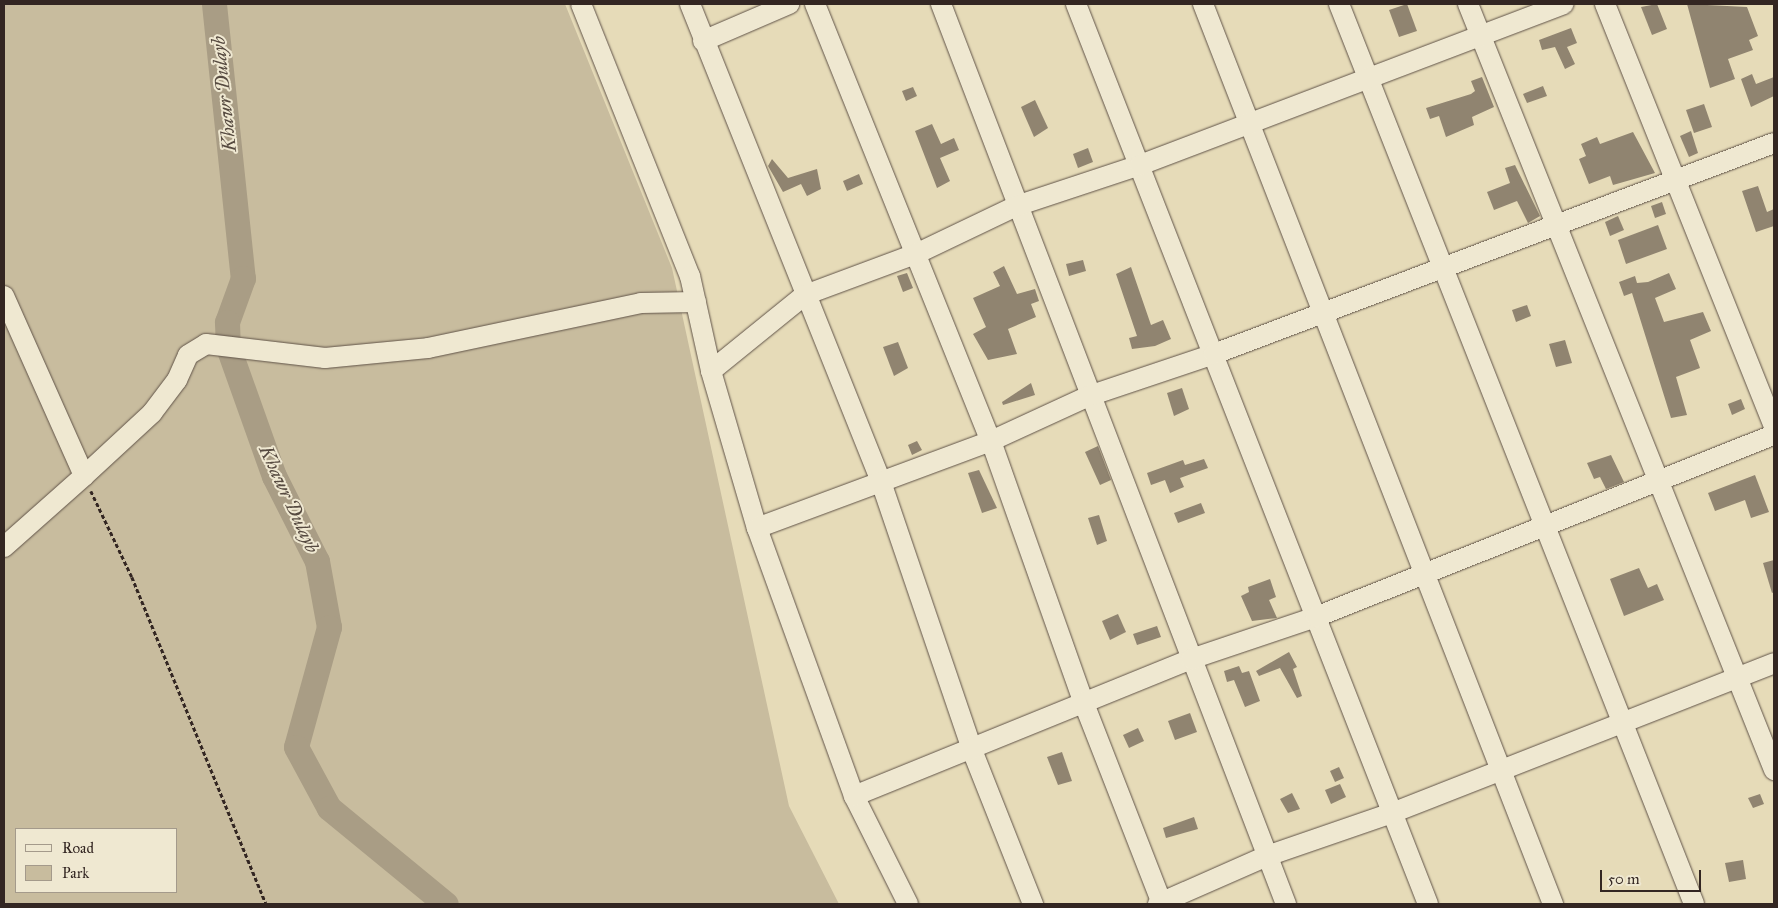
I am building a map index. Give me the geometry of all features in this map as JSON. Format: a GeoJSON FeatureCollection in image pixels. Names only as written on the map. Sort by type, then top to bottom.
{"type":"FeatureCollection","features":[{"type":"Feature","properties":{"kind":"street"},"geometry":{"type":"LineString","coordinates":[[581,4],[690,276],[711,371],[757,528],[854,796],[908,904]]}},
{"type":"Feature","properties":{"kind":"street"},"geometry":{"type":"LineString","coordinates":[[690,4],[703,41],[880,479],[972,750],[1033,904]]}},
{"type":"Feature","properties":{"kind":"street"},"geometry":{"type":"LineString","coordinates":[[703,41],[789,4]]}},
{"type":"Feature","properties":{"kind":"street"},"geometry":{"type":"LineString","coordinates":[[815,4],[918,253],[991,441],[1085,706],[1160,904],[1267,856],[1392,813],[1774,663]]}},
{"type":"Feature","properties":{"kind":"street"},"geometry":{"type":"LineString","coordinates":[[941,4],[1016,206],[1286,904]]}},
{"type":"Feature","properties":{"kind":"street"},"geometry":{"type":"LineString","coordinates":[[1076,4],[1428,904]]}},
{"type":"Feature","properties":{"kind":"street"},"geometry":{"type":"LineString","coordinates":[[1203,4],[1553,904]]}},
{"type":"Feature","properties":{"kind":"street"},"geometry":{"type":"LineString","coordinates":[[1339,4],[1694,904]]}},
{"type":"Feature","properties":{"kind":"street"},"geometry":{"type":"LineString","coordinates":[[1468,4],[1554,225],[1661,481],[1774,770]]}},
{"type":"Feature","properties":{"kind":"street"},"geometry":{"type":"LineString","coordinates":[[711,371],[806,295],[918,253],[1016,206],[1140,165],[1481,37],[1563,4]]}},
{"type":"Feature","properties":{"kind":"street"},"geometry":{"type":"LineString","coordinates":[[1605,4],[1678,179],[1774,426]]}},
{"type":"Feature","properties":{"kind":"street"},"geometry":{"type":"LineString","coordinates":[[757,528],[880,479],[991,441],[1089,396],[1214,354],[1774,143]]}},
{"type":"Feature","properties":{"kind":"street"},"geometry":{"type":"LineString","coordinates":[[4,296],[84,476]]}},
{"type":"Feature","properties":{"kind":"street"},"geometry":{"type":"LineString","coordinates":[[4,547],[152,414],[177,380],[188,355],[206,344],[326,358],[428,348],[641,303],[696,302]]}},
{"type":"Feature","properties":{"kind":"street"},"geometry":{"type":"LineString","coordinates":[[854,796],[1085,706],[1191,660],[1316,617],[1774,435]]}},
{"type":"Feature","properties":{"kind":"path"},"geometry":{"type":"LineString","coordinates":[[84,476],[132,577],[266,904]]}},
{"type":"Feature","properties":{"kind":"green space"},"geometry":{"type":"Polygon","coordinates":[[[4,4],[565,4],[672,268],[789,806],[839,904],[4,904],[4,4]]]}},
{"type":"Feature","properties":{"kind":"building"},"geometry":{"type":"Polygon","coordinates":[[[1407,4],[1417,31],[1399,37],[1389,10],[1407,4]]]}},
{"type":"Feature","properties":{"kind":"building"},"geometry":{"type":"Polygon","coordinates":[[[1657,4],[1667,29],[1652,35],[1641,7],[1657,4]]]}},
{"type":"Feature","properties":{"kind":"building"},"geometry":{"type":"Polygon","coordinates":[[[1687,4],[1747,7],[1758,36],[1749,40],[1753,50],[1728,59],[1735,79],[1710,88],[1687,4]]]}},
{"type":"Feature","properties":{"kind":"building"},"geometry":{"type":"Polygon","coordinates":[[[1571,28],[1577,43],[1567,47],[1575,64],[1565,69],[1555,47],[1542,50],[1539,40],[1571,28]]]}},
{"type":"Feature","properties":{"kind":"building"},"geometry":{"type":"Polygon","coordinates":[[[1752,74],[1756,84],[1774,77],[1774,96],[1751,107],[1741,79],[1752,74]]]}},
{"type":"Feature","properties":{"kind":"building"},"geometry":{"type":"Polygon","coordinates":[[[1482,77],[1494,107],[1472,117],[1474,125],[1446,137],[1439,116],[1430,119],[1426,108],[1471,94],[1475,91],[1471,81],[1482,77]]]}},
{"type":"Feature","properties":{"kind":"building"},"geometry":{"type":"Polygon","coordinates":[[[1543,86],[1547,96],[1527,103],[1523,94],[1543,86]]]}},
{"type":"Feature","properties":{"kind":"building"},"geometry":{"type":"Polygon","coordinates":[[[913,87],[917,96],[906,101],[902,91],[913,87]]]}},
{"type":"Feature","properties":{"kind":"building"},"geometry":{"type":"Polygon","coordinates":[[[1035,100],[1048,128],[1034,137],[1021,107],[1035,100]]]}},
{"type":"Feature","properties":{"kind":"building"},"geometry":{"type":"Polygon","coordinates":[[[1704,104],[1712,127],[1694,133],[1686,110],[1704,104]]]}},
{"type":"Feature","properties":{"kind":"building"},"geometry":{"type":"Polygon","coordinates":[[[932,124],[941,144],[954,138],[959,150],[940,158],[950,181],[937,188],[915,131],[932,124]]]}},
{"type":"Feature","properties":{"kind":"building"},"geometry":{"type":"Polygon","coordinates":[[[1691,131],[1698,153],[1689,157],[1680,136],[1691,131]]]}},
{"type":"Feature","properties":{"kind":"building"},"geometry":{"type":"Polygon","coordinates":[[[1633,132],[1655,173],[1613,185],[1610,176],[1589,184],[1579,159],[1586,156],[1581,144],[1597,137],[1600,144],[1633,132]]]}},
{"type":"Feature","properties":{"kind":"building"},"geometry":{"type":"Polygon","coordinates":[[[1088,148],[1093,162],[1078,168],[1073,154],[1088,148]]]}},
{"type":"Feature","properties":{"kind":"building"},"geometry":{"type":"Polygon","coordinates":[[[772,159],[788,178],[817,169],[821,189],[807,196],[801,184],[783,192],[768,166],[772,159]]]}},
{"type":"Feature","properties":{"kind":"building"},"geometry":{"type":"Polygon","coordinates":[[[1515,165],[1540,216],[1528,223],[1517,201],[1494,210],[1487,192],[1510,183],[1505,168],[1515,165]]]}},
{"type":"Feature","properties":{"kind":"building"},"geometry":{"type":"Polygon","coordinates":[[[859,174],[863,184],[847,191],[843,181],[859,174]]]}},
{"type":"Feature","properties":{"kind":"building"},"geometry":{"type":"Polygon","coordinates":[[[1758,186],[1767,212],[1774,209],[1774,226],[1756,232],[1742,191],[1758,186]]]}},
{"type":"Feature","properties":{"kind":"building"},"geometry":{"type":"Polygon","coordinates":[[[1662,202],[1666,214],[1655,218],[1651,206],[1662,202]]]}},
{"type":"Feature","properties":{"kind":"building"},"geometry":{"type":"Polygon","coordinates":[[[1618,216],[1624,230],[1610,236],[1605,222],[1618,216]]]}},
{"type":"Feature","properties":{"kind":"building"},"geometry":{"type":"Polygon","coordinates":[[[1658,225],[1667,249],[1626,264],[1618,240],[1658,225]]]}},
{"type":"Feature","properties":{"kind":"building"},"geometry":{"type":"Polygon","coordinates":[[[1083,260],[1086,271],[1069,276],[1066,264],[1083,260]]]}},
{"type":"Feature","properties":{"kind":"building"},"geometry":{"type":"Polygon","coordinates":[[[1004,266],[1017,294],[1035,289],[1039,301],[1031,304],[1036,317],[1008,329],[1017,354],[988,360],[973,334],[986,327],[973,298],[1000,286],[993,272],[1004,266]]]}},
{"type":"Feature","properties":{"kind":"building"},"geometry":{"type":"Polygon","coordinates":[[[1131,267],[1151,325],[1163,320],[1171,339],[1155,346],[1132,349],[1129,338],[1137,336],[1116,274],[1131,267]]]}},
{"type":"Feature","properties":{"kind":"building"},"geometry":{"type":"Polygon","coordinates":[[[907,273],[913,288],[903,292],[897,276],[907,273]]]}},
{"type":"Feature","properties":{"kind":"building"},"geometry":{"type":"Polygon","coordinates":[[[1669,273],[1676,289],[1655,298],[1664,322],[1703,312],[1711,331],[1690,340],[1700,368],[1676,377],[1687,415],[1671,418],[1632,293],[1624,296],[1619,282],[1635,276],[1637,283],[1648,282],[1669,273]]]}},
{"type":"Feature","properties":{"kind":"building"},"geometry":{"type":"Polygon","coordinates":[[[1527,305],[1531,316],[1516,322],[1512,310],[1527,305]]]}},
{"type":"Feature","properties":{"kind":"building"},"geometry":{"type":"Polygon","coordinates":[[[1565,340],[1572,363],[1556,367],[1549,344],[1565,340]]]}},
{"type":"Feature","properties":{"kind":"building"},"geometry":{"type":"Polygon","coordinates":[[[898,342],[908,368],[894,376],[883,347],[898,342]]]}},
{"type":"Feature","properties":{"kind":"building"},"geometry":{"type":"Polygon","coordinates":[[[1031,383],[1035,395],[1003,405],[1002,402],[1031,383]]]}},
{"type":"Feature","properties":{"kind":"building"},"geometry":{"type":"Polygon","coordinates":[[[1182,388],[1189,409],[1174,416],[1167,393],[1182,388]]]}},
{"type":"Feature","properties":{"kind":"building"},"geometry":{"type":"Polygon","coordinates":[[[1741,399],[1745,409],[1732,415],[1728,404],[1741,399]]]}},
{"type":"Feature","properties":{"kind":"building"},"geometry":{"type":"Polygon","coordinates":[[[917,441],[922,450],[912,455],[908,445],[917,441]]]}},
{"type":"Feature","properties":{"kind":"building"},"geometry":{"type":"Polygon","coordinates":[[[1098,446],[1111,480],[1100,485],[1085,452],[1098,446]]]}},
{"type":"Feature","properties":{"kind":"building"},"geometry":{"type":"Polygon","coordinates":[[[1611,455],[1624,482],[1606,489],[1600,477],[1594,479],[1587,463],[1611,455]]]}},
{"type":"Feature","properties":{"kind":"building"},"geometry":{"type":"Polygon","coordinates":[[[1204,459],[1208,468],[1180,478],[1184,487],[1170,493],[1165,480],[1151,485],[1147,473],[1183,460],[1185,465],[1204,459]]]}},
{"type":"Feature","properties":{"kind":"building"},"geometry":{"type":"Polygon","coordinates":[[[979,470],[997,508],[982,513],[968,473],[979,470]]]}},
{"type":"Feature","properties":{"kind":"building"},"geometry":{"type":"Polygon","coordinates":[[[1755,475],[1769,512],[1751,518],[1745,500],[1715,511],[1708,493],[1755,475]]]}},
{"type":"Feature","properties":{"kind":"building"},"geometry":{"type":"Polygon","coordinates":[[[1201,503],[1205,513],[1178,523],[1174,513],[1201,503]]]}},
{"type":"Feature","properties":{"kind":"building"},"geometry":{"type":"Polygon","coordinates":[[[1099,515],[1107,541],[1097,545],[1088,518],[1099,515]]]}},
{"type":"Feature","properties":{"kind":"building"},"geometry":{"type":"Polygon","coordinates":[[[1774,560],[1774,592],[1772,593],[1763,563],[1774,560]]]}},
{"type":"Feature","properties":{"kind":"building"},"geometry":{"type":"Polygon","coordinates":[[[1639,568],[1648,588],[1657,584],[1664,600],[1624,616],[1610,579],[1639,568]]]}},
{"type":"Feature","properties":{"kind":"building"},"geometry":{"type":"Polygon","coordinates":[[[1270,579],[1276,597],[1269,600],[1277,618],[1252,621],[1241,596],[1249,592],[1248,587],[1270,579]]]}},
{"type":"Feature","properties":{"kind":"building"},"geometry":{"type":"Polygon","coordinates":[[[1118,614],[1126,632],[1110,640],[1102,621],[1118,614]]]}},
{"type":"Feature","properties":{"kind":"building"},"geometry":{"type":"Polygon","coordinates":[[[1157,626],[1161,637],[1137,645],[1133,634],[1157,626]]]}},
{"type":"Feature","properties":{"kind":"building"},"geometry":{"type":"Polygon","coordinates":[[[1289,652],[1297,667],[1293,669],[1302,696],[1297,698],[1280,668],[1259,676],[1256,671],[1289,652]]]}},
{"type":"Feature","properties":{"kind":"building"},"geometry":{"type":"Polygon","coordinates":[[[1239,666],[1242,673],[1249,671],[1260,701],[1245,707],[1234,680],[1227,682],[1224,671],[1239,666]]]}},
{"type":"Feature","properties":{"kind":"building"},"geometry":{"type":"Polygon","coordinates":[[[1190,713],[1197,732],[1175,740],[1168,721],[1190,713]]]}},
{"type":"Feature","properties":{"kind":"building"},"geometry":{"type":"Polygon","coordinates":[[[1138,728],[1144,741],[1129,748],[1123,735],[1138,728]]]}},
{"type":"Feature","properties":{"kind":"building"},"geometry":{"type":"Polygon","coordinates":[[[1062,752],[1072,781],[1058,785],[1047,757],[1062,752]]]}},
{"type":"Feature","properties":{"kind":"building"},"geometry":{"type":"Polygon","coordinates":[[[1339,767],[1344,778],[1335,782],[1330,771],[1339,767]]]}},
{"type":"Feature","properties":{"kind":"building"},"geometry":{"type":"Polygon","coordinates":[[[1340,784],[1346,797],[1331,804],[1325,790],[1340,784]]]}},
{"type":"Feature","properties":{"kind":"building"},"geometry":{"type":"Polygon","coordinates":[[[1292,793],[1300,809],[1288,813],[1280,799],[1292,793]]]}},
{"type":"Feature","properties":{"kind":"building"},"geometry":{"type":"Polygon","coordinates":[[[1760,794],[1764,804],[1753,808],[1748,798],[1760,794]]]}},
{"type":"Feature","properties":{"kind":"building"},"geometry":{"type":"Polygon","coordinates":[[[1194,817],[1198,829],[1166,838],[1163,828],[1194,817]]]}},
{"type":"Feature","properties":{"kind":"building"},"geometry":{"type":"Polygon","coordinates":[[[1743,860],[1746,879],[1729,882],[1725,863],[1743,860]]]}},
{"type":"Feature","properties":{"kind":"waterway","name":"Khawr Dulayb"},"geometry":{"type":"LineString","coordinates":[[214,4],[243,278],[227,322],[228,347],[274,476],[317,561],[329,627],[296,747],[329,808],[446,904]]}}]}
